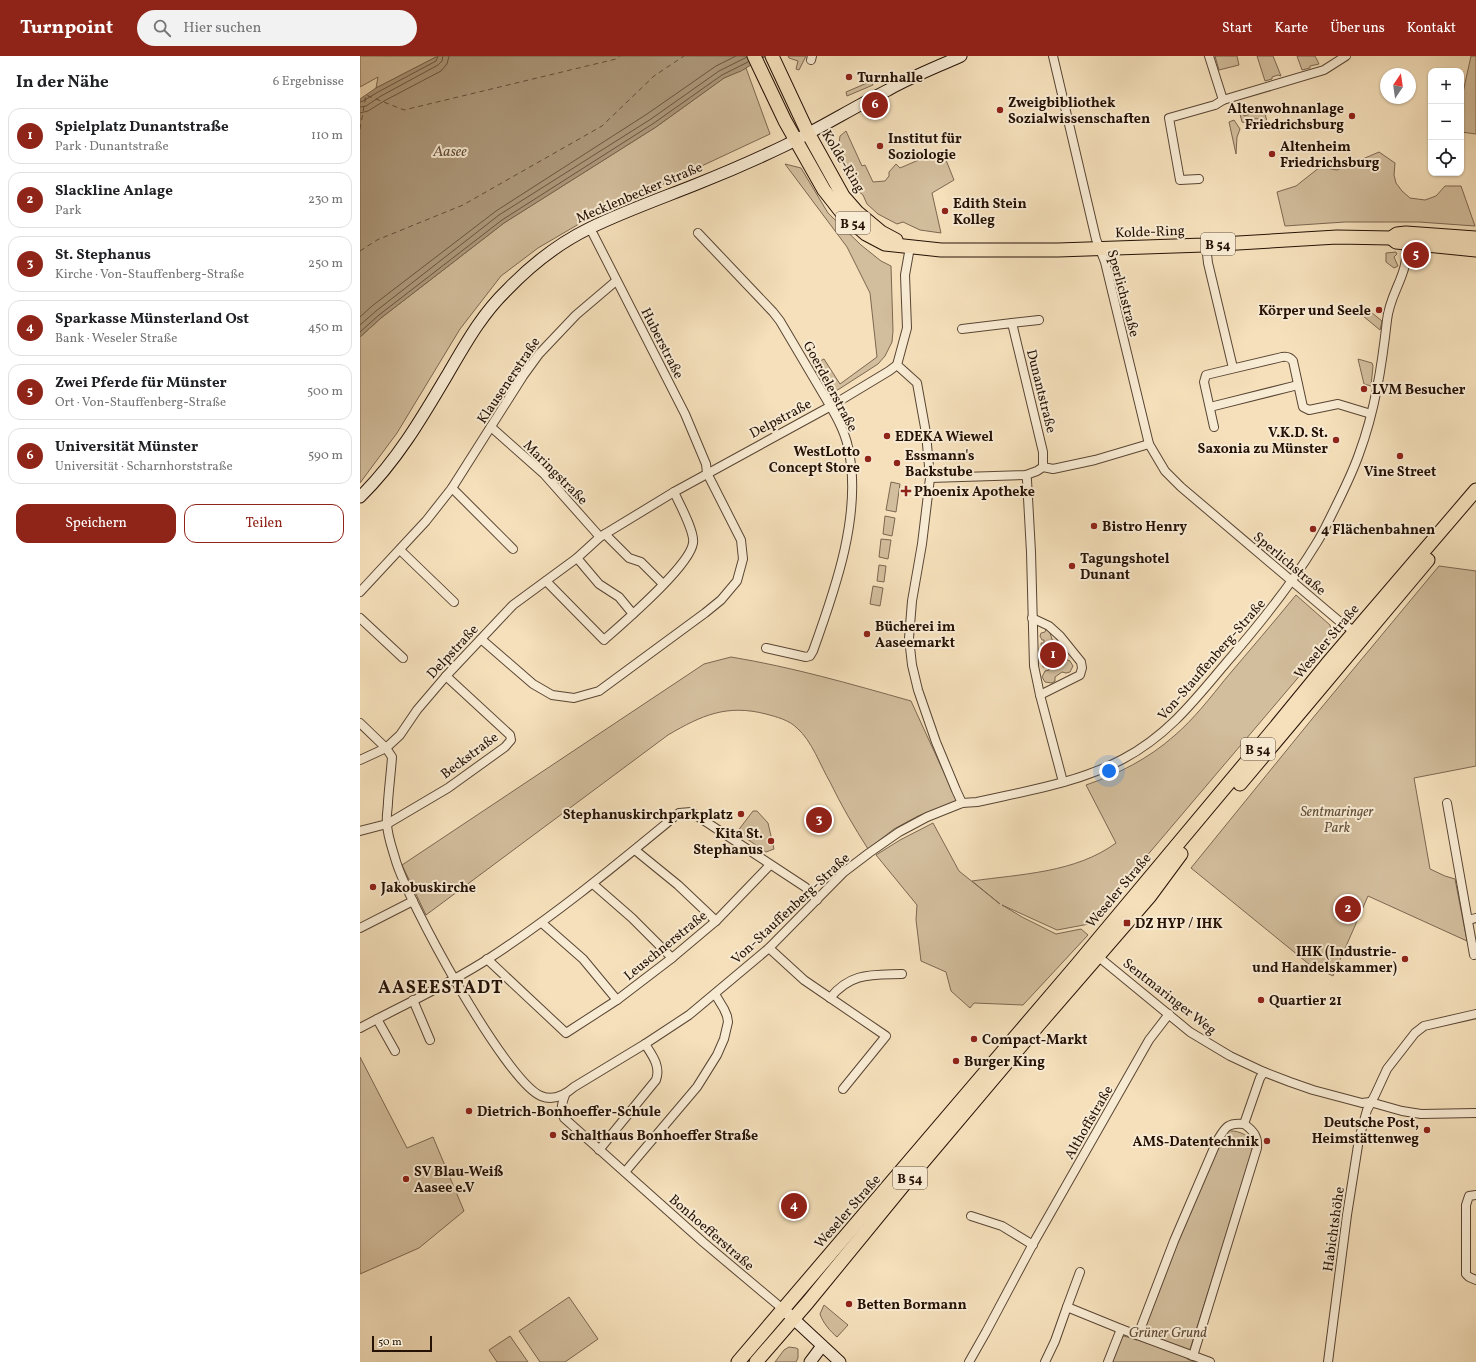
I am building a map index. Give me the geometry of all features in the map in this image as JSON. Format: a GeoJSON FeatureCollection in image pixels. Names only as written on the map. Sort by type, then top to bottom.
{"type":"FeatureCollection","features":[{"type":"Feature","properties":{"kind":"main road","name":"B 54"},"geometry":{"type":"LineString","coordinates":[[754,56],[795,140]]}},
{"type":"Feature","properties":{"kind":"main road","name":"B 54"},"geometry":{"type":"LineString","coordinates":[[772,56],[808,133]]}},
{"type":"Feature","properties":{"kind":"main road","name":"Kolde-Ring"},"geometry":{"type":"LineString","coordinates":[[808,133],[843,196],[857,212],[881,232],[910,247]]}},
{"type":"Feature","properties":{"kind":"main road","name":"Kolde-Ring"},"geometry":{"type":"LineString","coordinates":[[795,140],[824,190],[842,213],[866,234],[885,244],[940,250],[1098,244],[1206,245],[1337,238],[1391,238],[1397,234],[1406,233],[1476,238]]}},
{"type":"Feature","properties":{"kind":"main road","name":"Kolde-Ring"},"geometry":{"type":"LineString","coordinates":[[1391,238],[1396,242],[1476,250]]}},
{"type":"Feature","properties":{"kind":"main road","name":"Weseler Straße"},"geometry":{"type":"LineString","coordinates":[[738,1362],[1094,953],[1150,896],[1182,852],[1476,490]]}},
{"type":"Feature","properties":{"kind":"main road","name":"Weseler Straße"},"geometry":{"type":"LineString","coordinates":[[1359,634],[1476,503]]}},
{"type":"Feature","properties":{"kind":"main road","name":"Weseler Straße"},"geometry":{"type":"LineString","coordinates":[[756,1362],[794,1319],[1036,1028],[1094,953]]}},
{"type":"Feature","properties":{"kind":"street","name":"Mecklenbecker Straße"},"geometry":{"type":"LineString","coordinates":[[360,497],[374,484],[407,442],[461,351],[485,315],[505,291],[540,260],[562,244],[590,228],[697,184],[795,140],[887,90],[961,56]]}},
{"type":"Feature","properties":{"kind":"street","name":"Sperlichstraße"},"geometry":{"type":"LineString","coordinates":[[1052,56],[1098,244],[1105,262],[1149,444],[1165,470],[1181,487],[1339,622],[1359,634]]}},
{"type":"Feature","properties":{"kind":"street"},"geometry":{"type":"LineString","coordinates":[[1209,56],[1223,100]]}},
{"type":"Feature","properties":{"kind":"street"},"geometry":{"type":"LineString","coordinates":[[1199,179],[1180,180],[1169,118],[1215,105],[1223,100],[1324,70],[1346,56]]}},
{"type":"Feature","properties":{"kind":"street","name":"Huberstraße"},"geometry":{"type":"LineString","coordinates":[[481,639],[533,684],[552,694],[574,698],[599,691],[721,600],[737,581],[743,559],[741,540],[708,473],[706,464],[685,414],[590,228]]}},
{"type":"Feature","properties":{"kind":"street","name":"Goerdelerstraße"},"geometry":{"type":"LineString","coordinates":[[698,233],[775,314],[831,406],[848,446],[852,468],[851,507],[842,559],[817,641],[810,656],[806,657],[766,648]]}},
{"type":"Feature","properties":{"kind":"street","name":"Von-Stauffenberg-Straße"},"geometry":{"type":"LineString","coordinates":[[565,1095],[574,1087],[645,1044],[689,1015],[769,948],[844,872],[899,832],[927,817],[962,803],[977,802],[1063,782],[1086,775],[1123,759],[1146,745],[1168,728],[1191,704],[1271,611],[1318,542],[1340,498],[1359,454],[1371,414],[1383,357],[1387,314],[1394,293],[1401,280],[1406,259],[1406,243]]}},
{"type":"Feature","properties":{"kind":"street"},"geometry":{"type":"LineString","coordinates":[[1206,245],[1208,263],[1233,368]]}},
{"type":"Feature","properties":{"kind":"street"},"geometry":{"type":"LineString","coordinates":[[910,247],[905,275],[907,328],[897,364],[918,383],[926,433],[930,478],[922,544],[912,601],[909,638],[912,665],[918,690],[936,742],[962,803]]}},
{"type":"Feature","properties":{"kind":"street","name":"Klausenerstraße"},"geometry":{"type":"LineString","coordinates":[[360,592],[426,521],[452,488],[523,376],[539,354],[576,315],[616,281]]}},
{"type":"Feature","properties":{"kind":"street"},"geometry":{"type":"LineString","coordinates":[[962,329],[1039,320]]}},
{"type":"Feature","properties":{"kind":"street","name":"Dunantstraße"},"geometry":{"type":"LineString","coordinates":[[1012,323],[1043,452],[1044,467]]}},
{"type":"Feature","properties":{"kind":"street"},"geometry":{"type":"LineString","coordinates":[[1214,428],[1204,382],[1206,375],[1287,356],[1291,358],[1293,362],[1303,407],[1306,410],[1338,404],[1371,414]]}},
{"type":"Feature","properties":{"kind":"street","name":"Delpstraße"},"geometry":{"type":"LineString","coordinates":[[386,748],[400,735],[417,710],[446,676],[513,605],[577,558],[602,535],[674,492],[831,406],[890,371],[897,364]]}},
{"type":"Feature","properties":{"kind":"street"},"geometry":{"type":"LineString","coordinates":[[1210,406],[1298,385]]}},
{"type":"Feature","properties":{"kind":"street","name":"Maringstraße"},"geometry":{"type":"LineString","coordinates":[[491,427],[544,474],[602,535]]}},
{"type":"Feature","properties":{"kind":"street"},"geometry":{"type":"LineString","coordinates":[[930,478],[1026,475],[1044,467],[1052,468],[1095,460],[1149,444]]}},
{"type":"Feature","properties":{"kind":"street"},"geometry":{"type":"LineString","coordinates":[[1026,475],[1031,552],[1034,666],[1040,695],[1063,782]]}},
{"type":"Feature","properties":{"kind":"street"},"geometry":{"type":"LineString","coordinates":[[452,488],[513,549]]}},
{"type":"Feature","properties":{"kind":"street"},"geometry":{"type":"LineString","coordinates":[[546,581],[604,640],[664,584],[686,557],[693,543],[690,527],[674,492]]}},
{"type":"Feature","properties":{"kind":"street"},"geometry":{"type":"LineString","coordinates":[[602,535],[628,558],[641,562],[664,584]]}},
{"type":"Feature","properties":{"kind":"street"},"geometry":{"type":"LineString","coordinates":[[400,550],[454,602]]}},
{"type":"Feature","properties":{"kind":"street"},"geometry":{"type":"LineString","coordinates":[[577,558],[599,584],[619,597],[633,614]]}},
{"type":"Feature","properties":{"kind":"street"},"geometry":{"type":"LineString","coordinates":[[360,618],[403,658]]}},
{"type":"Feature","properties":{"kind":"street"},"geometry":{"type":"LineString","coordinates":[[1032,618],[1049,626],[1060,636],[1081,662],[1082,668],[1080,675],[1040,695]]}},
{"type":"Feature","properties":{"kind":"street","name":"Beckstraße"},"geometry":{"type":"LineString","coordinates":[[360,831],[387,824],[448,788],[504,747],[511,740],[510,735],[446,676]]}},
{"type":"Feature","properties":{"kind":"street"},"geometry":{"type":"LineString","coordinates":[[360,723],[386,748],[392,757],[387,824],[395,860],[413,901],[454,978],[497,1046],[530,1088],[540,1096],[547,1097],[565,1095]]}},
{"type":"Feature","properties":{"kind":"street"},"geometry":{"type":"LineString","coordinates":[[360,760],[386,748]]}},
{"type":"Feature","properties":{"kind":"street"},"geometry":{"type":"LineString","coordinates":[[1447,803],[1472,919],[1474,955]]}},
{"type":"Feature","properties":{"kind":"street"},"geometry":{"type":"LineString","coordinates":[[360,1028],[487,960],[542,923],[593,884],[679,813],[691,812],[804,887],[817,900]]}},
{"type":"Feature","properties":{"kind":"street"},"geometry":{"type":"LineString","coordinates":[[635,850],[678,885],[716,921]]}},
{"type":"Feature","properties":{"kind":"street","name":"Leuschnerstraße"},"geometry":{"type":"LineString","coordinates":[[487,960],[566,1033],[617,1000],[672,958],[716,921],[770,865]]}},
{"type":"Feature","properties":{"kind":"street"},"geometry":{"type":"LineString","coordinates":[[593,884],[632,918],[672,958]]}},
{"type":"Feature","properties":{"kind":"street"},"geometry":{"type":"LineString","coordinates":[[360,928],[413,901]]}},
{"type":"Feature","properties":{"kind":"street"},"geometry":{"type":"LineString","coordinates":[[542,923],[583,959],[617,1000]]}},
{"type":"Feature","properties":{"kind":"street"},"geometry":{"type":"LineString","coordinates":[[769,948],[804,980],[886,1036],[843,1089]]}},
{"type":"Feature","properties":{"kind":"street","name":"Sentmaringer Weg"},"geometry":{"type":"LineString","coordinates":[[1094,953],[1190,1032],[1235,1059],[1264,1072],[1313,1090],[1362,1103],[1370,1102],[1402,1111],[1423,1114],[1476,1113]]}},
{"type":"Feature","properties":{"kind":"street"},"geometry":{"type":"LineString","coordinates":[[830,998],[844,984],[852,980],[870,975],[902,974]]}},
{"type":"Feature","properties":{"kind":"street"},"geometry":{"type":"LineString","coordinates":[[625,1172],[684,1103],[707,1073],[717,1055],[727,1030],[727,1016],[715,994]]}},
{"type":"Feature","properties":{"kind":"street"},"geometry":{"type":"LineString","coordinates":[[413,1000],[430,1040]]}},
{"type":"Feature","properties":{"kind":"street","name":"Althoffstraße"},"geometry":{"type":"LineString","coordinates":[[969,1362],[1033,1245],[1139,1059],[1155,1032],[1169,1014]]}},
{"type":"Feature","properties":{"kind":"street"},"geometry":{"type":"LineString","coordinates":[[1370,1102],[1375,1095],[1387,1069],[1419,1029],[1424,1026],[1476,1014]]}},
{"type":"Feature","properties":{"kind":"street"},"geometry":{"type":"LineString","coordinates":[[377,1019],[395,1051]]}},
{"type":"Feature","properties":{"kind":"street"},"geometry":{"type":"LineString","coordinates":[[599,1150],[658,1076],[657,1065],[645,1044]]}},
{"type":"Feature","properties":{"kind":"street"},"geometry":{"type":"LineString","coordinates":[[1244,1124],[1260,1078],[1264,1072]]}},
{"type":"Feature","properties":{"kind":"street","name":"Bonhoefferstraße"},"geometry":{"type":"LineString","coordinates":[[565,1095],[562,1102],[561,1112],[564,1118],[703,1242],[784,1310]]}},
{"type":"Feature","properties":{"kind":"street","name":"Habichtshöhe"},"geometry":{"type":"LineString","coordinates":[[1328,1362],[1339,1272],[1359,1139],[1366,1110],[1370,1102]]}},
{"type":"Feature","properties":{"kind":"street"},"geometry":{"type":"LineString","coordinates":[[1138,1335],[1174,1241],[1217,1141],[1225,1128],[1235,1124],[1244,1124],[1255,1133],[1257,1148],[1193,1356]]}},
{"type":"Feature","properties":{"kind":"street"},"geometry":{"type":"LineString","coordinates":[[1472,1278],[1466,1274],[1466,1205],[1469,1196],[1476,1195]]}},
{"type":"Feature","properties":{"kind":"street"},"geometry":{"type":"LineString","coordinates":[[971,1216],[1002,1226],[1033,1245]]}},
{"type":"Feature","properties":{"kind":"street"},"geometry":{"type":"LineString","coordinates":[[1045,1362],[1055,1341],[1080,1272]]}},
{"type":"Feature","properties":{"kind":"street"},"geometry":{"type":"LineString","coordinates":[[1067,1307],[1209,1362]]}},
{"type":"Feature","properties":{"kind":"street"},"geometry":{"type":"LineString","coordinates":[[784,1310],[840,1362]]}},
{"type":"Feature","properties":{"kind":"street"},"geometry":{"type":"LineString","coordinates":[[1108,1362],[1121,1329]]}},
{"type":"Feature","properties":{"kind":"street"},"geometry":{"type":"LineString","coordinates":[[810,1362],[822,1346]]}},
{"type":"Feature","properties":{"kind":"green space"},"geometry":{"type":"Polygon","coordinates":[[[360,56],[438,56],[376,88],[378,77],[360,87],[360,56]]]}},
{"type":"Feature","properties":{"kind":"green space"},"geometry":{"type":"Polygon","coordinates":[[[788,56],[806,56],[799,70],[796,69],[798,61],[789,58],[788,56]]]}},
{"type":"Feature","properties":{"kind":"green space"},"geometry":{"type":"Polygon","coordinates":[[[1215,56],[1237,56],[1239,65],[1219,70],[1215,56]]]}},
{"type":"Feature","properties":{"kind":"green space"},"geometry":{"type":"Polygon","coordinates":[[[1257,56],[1273,56],[1281,76],[1278,75],[1265,81],[1257,56]]]}},
{"type":"Feature","properties":{"kind":"green space"},"geometry":{"type":"Polygon","coordinates":[[[1297,56],[1315,56],[1319,64],[1302,70],[1297,56]]]}},
{"type":"Feature","properties":{"kind":"green space"},"geometry":{"type":"Polygon","coordinates":[[[1471,56],[1476,56],[1476,134],[1464,132],[1464,88],[1471,56]]]}},
{"type":"Feature","properties":{"kind":"green space"},"geometry":{"type":"Polygon","coordinates":[[[746,68],[770,134],[584,221],[538,248],[501,276],[460,329],[397,433],[360,483],[360,337],[381,318],[504,223],[656,127],[724,78],[746,68]]]}},
{"type":"Feature","properties":{"kind":"green space"},"geometry":{"type":"Polygon","coordinates":[[[867,73],[873,85],[847,96],[846,92],[867,83],[863,75],[867,73]]]}},
{"type":"Feature","properties":{"kind":"green space"},"geometry":{"type":"Polygon","coordinates":[[[1264,110],[1268,125],[1260,119],[1254,119],[1246,123],[1242,122],[1240,114],[1243,113],[1244,116],[1264,110]]]}},
{"type":"Feature","properties":{"kind":"green space"},"geometry":{"type":"Polygon","coordinates":[[[1234,120],[1240,129],[1237,137],[1236,154],[1229,122],[1234,120]]]}},
{"type":"Feature","properties":{"kind":"green space"},"geometry":{"type":"Polygon","coordinates":[[[846,131],[862,166],[865,165],[873,182],[885,181],[889,176],[889,172],[896,164],[900,168],[942,150],[954,180],[932,193],[941,233],[920,230],[903,222],[897,224],[878,214],[867,204],[863,195],[857,190],[838,151],[840,136],[846,131]]]}},
{"type":"Feature","properties":{"kind":"green space"},"geometry":{"type":"Polygon","coordinates":[[[1379,152],[1395,163],[1394,175],[1396,183],[1410,198],[1425,200],[1436,196],[1445,186],[1461,186],[1475,226],[1419,222],[1345,222],[1285,226],[1277,192],[1296,186],[1320,167],[1337,170],[1379,152]]]}},
{"type":"Feature","properties":{"kind":"green space"},"geometry":{"type":"Polygon","coordinates":[[[785,164],[801,168],[828,213],[861,245],[881,261],[891,266],[892,342],[885,356],[878,364],[833,393],[829,393],[812,365],[824,359],[840,384],[877,357],[870,293],[847,247],[785,164]]]}},
{"type":"Feature","properties":{"kind":"green space"},"geometry":{"type":"Polygon","coordinates":[[[1396,252],[1397,254],[1394,257],[1398,266],[1394,268],[1386,262],[1386,253],[1396,252]]]}},
{"type":"Feature","properties":{"kind":"green space"},"geometry":{"type":"Polygon","coordinates":[[[1362,305],[1382,321],[1380,330],[1357,311],[1362,305]]]}},
{"type":"Feature","properties":{"kind":"green space"},"geometry":{"type":"Polygon","coordinates":[[[1358,359],[1372,363],[1371,386],[1364,384],[1358,359]]]}},
{"type":"Feature","properties":{"kind":"green space"},"geometry":{"type":"Polygon","coordinates":[[[891,482],[900,484],[896,512],[886,510],[891,482]]]}},
{"type":"Feature","properties":{"kind":"green space"},"geometry":{"type":"Polygon","coordinates":[[[885,516],[895,518],[892,536],[883,534],[885,516]]]}},
{"type":"Feature","properties":{"kind":"green space"},"geometry":{"type":"Polygon","coordinates":[[[881,539],[891,540],[888,559],[879,557],[881,539]]]}},
{"type":"Feature","properties":{"kind":"green space"},"geometry":{"type":"Polygon","coordinates":[[[879,565],[886,566],[884,582],[877,581],[879,565]]]}},
{"type":"Feature","properties":{"kind":"green space","name":"Sentmaringer Park"},"geometry":{"type":"Polygon","coordinates":[[[1439,566],[1476,571],[1476,766],[1414,778],[1430,869],[1455,879],[1467,941],[1368,896],[1333,976],[1310,965],[1191,868],[1439,566]]]}},
{"type":"Feature","properties":{"kind":"green space"},"geometry":{"type":"Polygon","coordinates":[[[873,586],[883,588],[880,606],[870,604],[873,586]]]}},
{"type":"Feature","properties":{"kind":"green space"},"geometry":{"type":"Polygon","coordinates":[[[1296,595],[1330,625],[1330,640],[1089,924],[1057,930],[1002,905],[1056,934],[1081,929],[1088,935],[1023,1005],[974,1003],[970,1008],[951,991],[946,972],[921,961],[916,920],[917,905],[876,855],[900,840],[933,823],[959,871],[1000,904],[972,881],[1047,871],[1083,861],[1100,853],[1116,843],[1086,785],[1121,771],[1143,759],[1164,744],[1188,723],[1296,595]]]}},
{"type":"Feature","properties":{"kind":"green space"},"geometry":{"type":"Polygon","coordinates":[[[1046,629],[1049,630],[1053,642],[1055,641],[1065,659],[1070,661],[1073,666],[1070,672],[1062,672],[1055,677],[1055,681],[1052,683],[1045,682],[1042,677],[1045,671],[1049,670],[1049,667],[1043,667],[1041,643],[1044,643],[1044,640],[1042,640],[1040,636],[1046,629]]]}},
{"type":"Feature","properties":{"kind":"green space"},"geometry":{"type":"Polygon","coordinates":[[[731,657],[844,682],[911,701],[957,801],[918,816],[894,829],[868,849],[843,808],[811,746],[797,728],[783,719],[752,711],[739,710],[715,713],[692,722],[668,735],[426,915],[402,865],[704,664],[731,657]]]}},
{"type":"Feature","properties":{"kind":"green space"},"geometry":{"type":"Polygon","coordinates":[[[753,811],[757,811],[768,823],[774,849],[766,852],[737,832],[753,811]]]}},
{"type":"Feature","properties":{"kind":"green space","name":"SV Blau-Weiß Aasee e.V"},"geometry":{"type":"Polygon","coordinates":[[[360,1057],[407,1148],[433,1137],[464,1211],[419,1248],[360,1274],[360,1057]]]}},
{"type":"Feature","properties":{"kind":"green space","name":"Grüner Grund"},"geometry":{"type":"Polygon","coordinates":[[[1227,1131],[1241,1133],[1253,1141],[1251,1156],[1187,1359],[1195,1362],[1111,1362],[1121,1338],[1124,1336],[1137,1340],[1217,1148],[1227,1131]]]}},
{"type":"Feature","properties":{"kind":"green space"},"geometry":{"type":"Polygon","coordinates":[[[569,1297],[598,1339],[565,1362],[540,1362],[519,1331],[569,1297]]]}},
{"type":"Feature","properties":{"kind":"green space"},"geometry":{"type":"Polygon","coordinates":[[[824,1305],[848,1325],[837,1337],[827,1327],[821,1317],[820,1314],[824,1305]]]}},
{"type":"Feature","properties":{"kind":"green space"},"geometry":{"type":"Polygon","coordinates":[[[510,1336],[528,1362],[497,1362],[489,1350],[510,1336]]]}},
{"type":"Feature","properties":{"kind":"green space"},"geometry":{"type":"Polygon","coordinates":[[[789,1347],[798,1349],[798,1358],[796,1362],[775,1362],[784,1350],[789,1347]]]}},
{"type":"Feature","properties":{"kind":"water","name":"Aasee"},"geometry":{"type":"Polygon","coordinates":[[[438,56],[766,56],[741,71],[724,78],[656,127],[504,223],[381,318],[360,337],[360,99],[376,88],[438,56]]]}},
{"type":"Feature","properties":{"kind":"ferry route"},"geometry":{"type":"LineString","coordinates":[[360,129],[366,95],[404,110],[616,59],[620,56]]}},
{"type":"Feature","properties":{"kind":"ferry route"},"geometry":{"type":"LineString","coordinates":[[360,251],[377,240],[463,205],[602,126],[654,76],[684,56]]}},
{"type":"Feature","properties":{"kind":"place","name":"Turnhalle"},"geometry":{"type":"Point","coordinates":[849,77]}},
{"type":"Feature","properties":{"kind":"place","name":"Universität Münster"},"geometry":{"type":"Point","coordinates":[875,105]}},
{"type":"Feature","properties":{"kind":"place","name":"Zweigbibliothek Sozialwissenschaften"},"geometry":{"type":"Point","coordinates":[1000,110]}},
{"type":"Feature","properties":{"kind":"place","name":"Altenwohnanlage Friedrichsburg"},"geometry":{"type":"Point","coordinates":[1352,116]}},
{"type":"Feature","properties":{"kind":"place","name":"Institut für Soziologie"},"geometry":{"type":"Point","coordinates":[880,146]}},
{"type":"Feature","properties":{"kind":"place","name":"Altenheim Friedrichsburg"},"geometry":{"type":"Point","coordinates":[1272,154]}},
{"type":"Feature","properties":{"kind":"place","name":"Edith Stein Kolleg"},"geometry":{"type":"Point","coordinates":[945,211]}},
{"type":"Feature","properties":{"kind":"place","name":"Zwei Pferde für Münster"},"geometry":{"type":"Point","coordinates":[1416,255]}},
{"type":"Feature","properties":{"kind":"place","name":"Körper und Seele"},"geometry":{"type":"Point","coordinates":[1379,310]}},
{"type":"Feature","properties":{"kind":"place","name":"LVM Besucher"},"geometry":{"type":"Point","coordinates":[1364,389]}},
{"type":"Feature","properties":{"kind":"place","name":"EDEKA Wiewel"},"geometry":{"type":"Point","coordinates":[887,436]}},
{"type":"Feature","properties":{"kind":"place","name":"V.K.D. St. Saxonia zu Münster"},"geometry":{"type":"Point","coordinates":[1336,440]}},
{"type":"Feature","properties":{"kind":"place","name":"Vine Street"},"geometry":{"type":"Point","coordinates":[1400,456]}},
{"type":"Feature","properties":{"kind":"place","name":"WestLotto Concept Store"},"geometry":{"type":"Point","coordinates":[868,459]}},
{"type":"Feature","properties":{"kind":"place","name":"Essmann's Backstube"},"geometry":{"type":"Point","coordinates":[897,463]}},
{"type":"Feature","properties":{"kind":"place","name":"Phoenix Apotheke"},"geometry":{"type":"Point","coordinates":[906,491]}},
{"type":"Feature","properties":{"kind":"place","name":"Bistro Henry"},"geometry":{"type":"Point","coordinates":[1094,526]}},
{"type":"Feature","properties":{"kind":"place","name":"4 Flächenbahnen"},"geometry":{"type":"Point","coordinates":[1313,529]}},
{"type":"Feature","properties":{"kind":"place","name":"Tagungshotel Dunant"},"geometry":{"type":"Point","coordinates":[1072,566]}},
{"type":"Feature","properties":{"kind":"place","name":"Bücherei im Aaseemarkt"},"geometry":{"type":"Point","coordinates":[867,634]}},
{"type":"Feature","properties":{"kind":"place","name":"Spielplatz Dunantstraße"},"geometry":{"type":"Point","coordinates":[1053,655]}},
{"type":"Feature","properties":{"kind":"place","name":"Stephanuskirchparkplatz"},"geometry":{"type":"Point","coordinates":[741,814]}},
{"type":"Feature","properties":{"kind":"place","name":"St. Stephanus"},"geometry":{"type":"Point","coordinates":[819,820]}},
{"type":"Feature","properties":{"kind":"place","name":"Kita St. Stephanus"},"geometry":{"type":"Point","coordinates":[771,841]}},
{"type":"Feature","properties":{"kind":"place","name":"Jakobuskirche"},"geometry":{"type":"Point","coordinates":[373,887]}},
{"type":"Feature","properties":{"kind":"place","name":"Slackline Anlage"},"geometry":{"type":"Point","coordinates":[1348,909]}},
{"type":"Feature","properties":{"kind":"place","name":"DZ HYP / IHK"},"geometry":{"type":"Point","coordinates":[1127,923]}},
{"type":"Feature","properties":{"kind":"place","name":"IHK (Industrie- und Handelskammer)"},"geometry":{"type":"Point","coordinates":[1405,959]}},
{"type":"Feature","properties":{"kind":"place","name":"Quartier 21"},"geometry":{"type":"Point","coordinates":[1261,1000]}},
{"type":"Feature","properties":{"kind":"place","name":"Compact-Markt"},"geometry":{"type":"Point","coordinates":[974,1039]}},
{"type":"Feature","properties":{"kind":"place","name":"Burger King"},"geometry":{"type":"Point","coordinates":[956,1061]}},
{"type":"Feature","properties":{"kind":"place","name":"Dietrich-Bonhoeffer-Schule"},"geometry":{"type":"Point","coordinates":[469,1111]}},
{"type":"Feature","properties":{"kind":"place","name":"Deutsche Post, Heimstättenweg"},"geometry":{"type":"Point","coordinates":[1427,1130]}},
{"type":"Feature","properties":{"kind":"place","name":"Schalthaus Bonhoeffer Straße"},"geometry":{"type":"Point","coordinates":[553,1135]}},
{"type":"Feature","properties":{"kind":"place","name":"AMS-Datentechnik"},"geometry":{"type":"Point","coordinates":[1267,1141]}},
{"type":"Feature","properties":{"kind":"place","name":"SV Blau-Weiß Aasee e.V"},"geometry":{"type":"Point","coordinates":[406,1179]}},
{"type":"Feature","properties":{"kind":"place","name":"Sparkasse Münsterland Ost"},"geometry":{"type":"Point","coordinates":[794,1206]}},
{"type":"Feature","properties":{"kind":"place","name":"Betten Bormann"},"geometry":{"type":"Point","coordinates":[849,1304]}},
{"type":"Feature","properties":{"kind":"district","name":"AASEESTADT"},"geometry":{"type":"Point","coordinates":[441,987]}}]}
